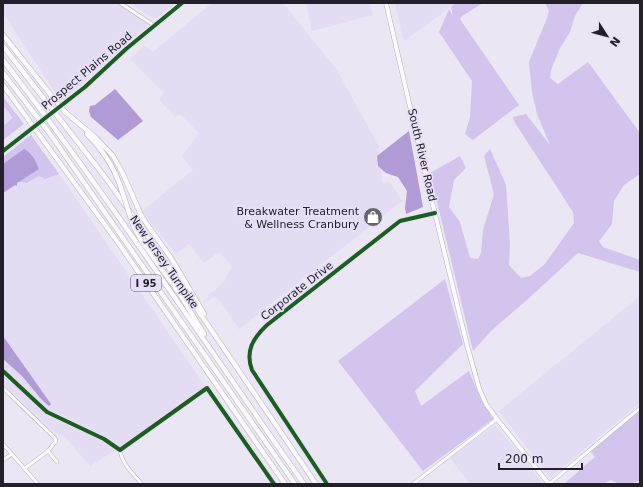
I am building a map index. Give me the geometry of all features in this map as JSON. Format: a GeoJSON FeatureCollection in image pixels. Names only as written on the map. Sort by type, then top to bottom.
{"type":"FeatureCollection","features":[{"type":"Feature","properties":{"kind":"highway"},"geometry":{"type":"LineString","coordinates":[[3,35],[65,112],[105,154],[115,171],[133,225],[147,249],[189,308],[204,334],[233,377],[240,391]]}},
{"type":"Feature","properties":{"kind":"highway","name":"New Jersey Turnpike"},"geometry":{"type":"LineString","coordinates":[[3,46],[105,177],[148,237],[316,484]]}},
{"type":"Feature","properties":{"kind":"highway","name":"New Jersey Turnpike"},"geometry":{"type":"LineString","coordinates":[[3,60],[54,126],[304,484]]}},
{"type":"Feature","properties":{"kind":"highway","name":"New Jersey Turnpike"},"geometry":{"type":"LineString","coordinates":[[3,73],[48,131],[295,484]]}},
{"type":"Feature","properties":{"kind":"highway","name":"I 95"},"geometry":{"type":"LineString","coordinates":[[3,84],[119,244],[285,484]]}},
{"type":"Feature","properties":{"kind":"highway"},"geometry":{"type":"LineString","coordinates":[[65,112],[94,136],[113,156],[142,216],[171,258],[221,345]]}},
{"type":"Feature","properties":{"kind":"main road","name":"South River Road"},"geometry":{"type":"LineString","coordinates":[[386,3],[435,212],[476,377],[484,399],[497,420],[549,484]]}},
{"type":"Feature","properties":{"kind":"street"},"geometry":{"type":"LineString","coordinates":[[120,3],[154,26]]}},
{"type":"Feature","properties":{"kind":"street","name":"Prospect Plains Road"},"geometry":{"type":"LineString","coordinates":[[3,151],[85,87],[126,49],[182,3]]}},
{"type":"Feature","properties":{"kind":"street","name":"Corporate Drive"},"geometry":{"type":"LineString","coordinates":[[326,484],[252,370],[248,357],[251,344],[255,337],[267,325],[400,221],[435,212]]}},
{"type":"Feature","properties":{"kind":"street"},"geometry":{"type":"LineString","coordinates":[[3,371],[47,412],[104,439],[120,450],[121,458],[142,484]]}},
{"type":"Feature","properties":{"kind":"street"},"geometry":{"type":"LineString","coordinates":[[120,450],[207,388],[274,484]]}},
{"type":"Feature","properties":{"kind":"street"},"geometry":{"type":"LineString","coordinates":[[4,390],[55,438],[56,441],[48,451],[24,469]]}},
{"type":"Feature","properties":{"kind":"street"},"geometry":{"type":"LineString","coordinates":[[549,484],[640,408]]}},
{"type":"Feature","properties":{"kind":"street"},"geometry":{"type":"LineString","coordinates":[[413,484],[497,420]]}},
{"type":"Feature","properties":{"kind":"street"},"geometry":{"type":"LineString","coordinates":[[3,444],[38,484]]}},
{"type":"Feature","properties":{"kind":"street"},"geometry":{"type":"LineString","coordinates":[[48,451],[57,462]]}},
{"type":"Feature","properties":{"kind":"street"},"geometry":{"type":"LineString","coordinates":[[3,460],[12,454]]}},
{"type":"Feature","properties":{"kind":"street"},"geometry":{"type":"LineString","coordinates":[[29,484],[34,480]]}},
{"type":"Feature","properties":{"kind":"shaded area"},"geometry":{"type":"Polygon","coordinates":[[[3,3],[119,3],[149,23],[143,30],[62,100],[51,86],[3,13],[3,3]]]}},
{"type":"Feature","properties":{"kind":"shaded area"},"geometry":{"type":"Polygon","coordinates":[[[130,3],[175,3],[157,18],[153,18],[130,3]]]}},
{"type":"Feature","properties":{"kind":"shaded area"},"geometry":{"type":"Polygon","coordinates":[[[212,3],[283,3],[337,70],[379,147],[382,183],[390,182],[402,201],[239,329],[220,301],[214,297],[202,304],[210,294],[224,282],[232,266],[219,252],[204,263],[189,244],[176,254],[142,211],[193,170],[182,156],[199,133],[180,114],[175,117],[159,99],[164,93],[130,59],[144,46],[153,52],[212,3]]]}},
{"type":"Feature","properties":{"kind":"shaded area"},"geometry":{"type":"Polygon","coordinates":[[[306,3],[370,3],[373,15],[312,31],[306,3]]]}},
{"type":"Feature","properties":{"kind":"shaded area"},"geometry":{"type":"Polygon","coordinates":[[[395,3],[456,3],[404,41],[395,3]]]}},
{"type":"Feature","properties":{"kind":"shaded area"},"geometry":{"type":"Polygon","coordinates":[[[456,3],[483,3],[462,16],[460,19],[519,105],[473,140],[465,134],[470,117],[472,81],[439,32],[449,9],[453,16],[451,7],[456,3]]]}},
{"type":"Feature","properties":{"kind":"shaded area"},"geometry":{"type":"Polygon","coordinates":[[[545,3],[583,3],[575,16],[570,32],[560,48],[551,70],[550,78],[558,84],[588,62],[640,133],[640,174],[624,185],[614,201],[612,224],[599,241],[603,247],[640,260],[640,272],[578,253],[491,331],[473,351],[430,173],[460,156],[466,168],[454,180],[449,207],[460,222],[470,258],[478,259],[481,253],[483,230],[494,194],[484,156],[490,149],[506,185],[510,244],[509,265],[521,278],[530,276],[545,264],[574,223],[573,212],[515,123],[513,117],[526,114],[550,145],[537,114],[532,92],[529,62],[549,11],[545,3]]]}},
{"type":"Feature","properties":{"kind":"shaded area"},"geometry":{"type":"Polygon","coordinates":[[[115,89],[143,121],[118,140],[91,117],[89,111],[90,106],[95,105],[115,89]]]}},
{"type":"Feature","properties":{"kind":"shaded area"},"geometry":{"type":"Polygon","coordinates":[[[3,97],[24,124],[3,140],[3,126],[13,118],[3,105],[3,97]]]}},
{"type":"Feature","properties":{"kind":"shaded area"},"geometry":{"type":"Polygon","coordinates":[[[3,105],[13,118],[3,126],[3,105]]]}},
{"type":"Feature","properties":{"kind":"shaded area"},"geometry":{"type":"Polygon","coordinates":[[[409,131],[423,207],[406,214],[405,208],[407,191],[398,177],[386,173],[378,166],[377,156],[409,131]]]}},
{"type":"Feature","properties":{"kind":"shaded area"},"geometry":{"type":"Polygon","coordinates":[[[31,135],[59,174],[45,179],[39,176],[27,183],[16,181],[3,190],[3,157],[31,135]]]}},
{"type":"Feature","properties":{"kind":"shaded area"},"geometry":{"type":"Polygon","coordinates":[[[24,149],[37,163],[39,169],[17,183],[17,186],[15,185],[3,193],[3,164],[24,149]]]}},
{"type":"Feature","properties":{"kind":"shaded area"},"geometry":{"type":"Polygon","coordinates":[[[59,174],[207,389],[126,446],[122,452],[112,452],[90,466],[66,438],[54,432],[3,384],[3,190],[16,181],[27,183],[39,176],[45,179],[59,174]]]}},
{"type":"Feature","properties":{"kind":"shaded area"},"geometry":{"type":"Polygon","coordinates":[[[445,279],[463,344],[415,391],[421,406],[469,371],[481,400],[493,419],[423,471],[338,361],[445,279]]]}},
{"type":"Feature","properties":{"kind":"shaded area"},"geometry":{"type":"Polygon","coordinates":[[[640,296],[640,403],[550,478],[499,411],[640,296]]]}},
{"type":"Feature","properties":{"kind":"shaded area"},"geometry":{"type":"Polygon","coordinates":[[[3,336],[51,404],[49,406],[22,376],[3,359],[3,336]]]}},
{"type":"Feature","properties":{"kind":"shaded area"},"geometry":{"type":"Polygon","coordinates":[[[640,410],[640,482],[617,483],[611,480],[603,484],[564,484],[595,457],[590,450],[640,410]]]}},
{"type":"Feature","properties":{"kind":"shaded area"},"geometry":{"type":"Polygon","coordinates":[[[495,425],[520,453],[543,484],[470,484],[450,458],[495,425]]]}},
{"type":"Feature","properties":{"kind":"cycle path"},"geometry":{"type":"LineString","coordinates":[[3,151],[85,87],[126,49],[182,3]]}},
{"type":"Feature","properties":{"kind":"cycle path"},"geometry":{"type":"LineString","coordinates":[[327,484],[252,370],[249,357],[252,345],[254,340],[267,325],[400,221],[435,213]]}},
{"type":"Feature","properties":{"kind":"cycle path"},"geometry":{"type":"LineString","coordinates":[[3,371],[47,412],[104,439],[120,450],[207,388],[274,484]]}},
{"type":"Feature","properties":{"kind":"place","name":"Breakwater Treatment & Wellness Cranbury"},"geometry":{"type":"Point","coordinates":[373,217]}}]}
